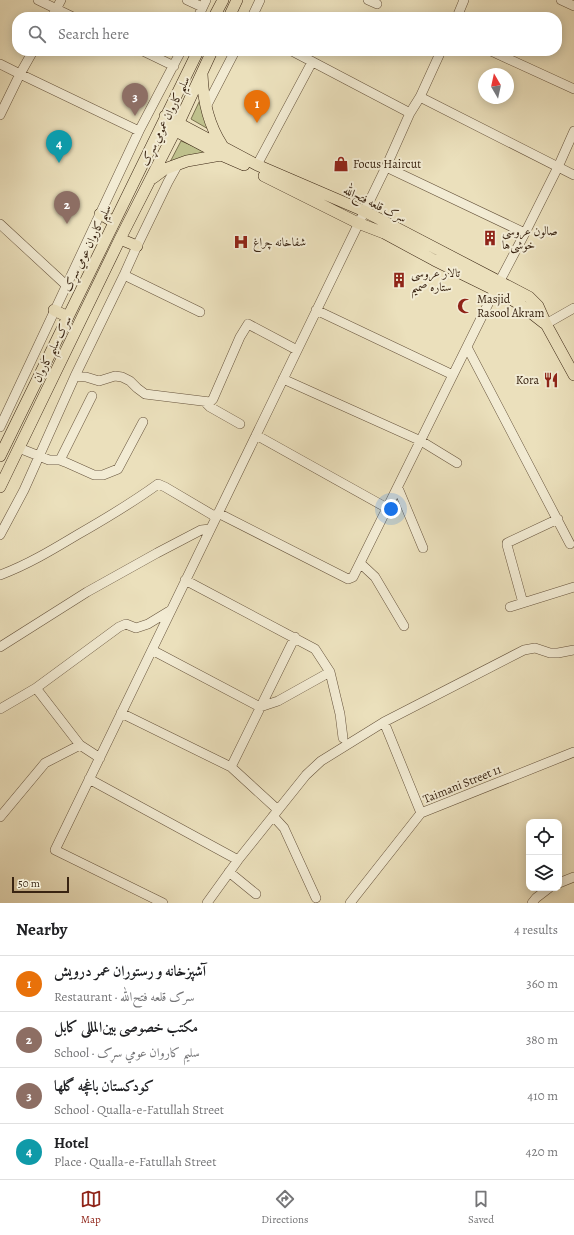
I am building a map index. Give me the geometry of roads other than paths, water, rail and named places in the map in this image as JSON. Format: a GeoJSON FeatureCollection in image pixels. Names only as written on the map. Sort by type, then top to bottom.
{"type":"FeatureCollection","features":[{"type":"Feature","properties":{"kind":"main road"},"geometry":{"type":"LineString","coordinates":[[217,12],[223,0]]}},
{"type":"Feature","properties":{"kind":"main road"},"geometry":{"type":"LineString","coordinates":[[231,12],[237,0]]}},
{"type":"Feature","properties":{"kind":"main road","name":"سلیم کاروان عومي سړک"},"geometry":{"type":"LineString","coordinates":[[0,456],[195,56]]}},
{"type":"Feature","properties":{"kind":"main road","name":"سلیم کاروان عمومي سړک"},"geometry":{"type":"LineString","coordinates":[[151,180],[210,56]]}},
{"type":"Feature","properties":{"kind":"main road"},"geometry":{"type":"LineString","coordinates":[[151,180],[165,169],[222,151],[206,107],[202,72]]}},
{"type":"Feature","properties":{"kind":"main road","name":"سرک قلعه فتح‌الله"},"geometry":{"type":"LineString","coordinates":[[163,120],[222,151],[254,170],[358,223],[384,233],[434,260],[497,286],[529,297],[538,306],[546,324],[574,375]]}},
{"type":"Feature","properties":{"kind":"main road","name":"سرک قلعه فتح‌الله"},"geometry":{"type":"LineString","coordinates":[[222,151],[364,212],[497,286]]}},
{"type":"Feature","properties":{"kind":"main road","name":"سرک سلیم کاروان"},"geometry":{"type":"LineString","coordinates":[[0,487],[120,239],[151,180]]}},
{"type":"Feature","properties":{"kind":"main road"},"geometry":{"type":"LineString","coordinates":[[100,214],[114,222]]}},
{"type":"Feature","properties":{"kind":"main road"},"geometry":{"type":"LineString","coordinates":[[120,239],[137,246]]}},
{"type":"Feature","properties":{"kind":"main road"},"geometry":{"type":"LineString","coordinates":[[54,310],[68,317]]}},
{"type":"Feature","properties":{"kind":"street"},"geometry":{"type":"LineString","coordinates":[[38,0],[53,12]]}},
{"type":"Feature","properties":{"kind":"street"},"geometry":{"type":"LineString","coordinates":[[55,12],[61,0]]}},
{"type":"Feature","properties":{"kind":"street"},"geometry":{"type":"LineString","coordinates":[[187,0],[204,4]]}},
{"type":"Feature","properties":{"kind":"street"},"geometry":{"type":"LineString","coordinates":[[254,12],[260,0]]}},
{"type":"Feature","properties":{"kind":"street"},"geometry":{"type":"LineString","coordinates":[[368,0],[377,4]]}},
{"type":"Feature","properties":{"kind":"street"},"geometry":{"type":"LineString","coordinates":[[458,12],[464,0]]}},
{"type":"Feature","properties":{"kind":"street"},"geometry":{"type":"LineString","coordinates":[[561,0],[574,6]]}},
{"type":"Feature","properties":{"kind":"street"},"geometry":{"type":"LineString","coordinates":[[0,115],[30,56]]}},
{"type":"Feature","properties":{"kind":"street"},"geometry":{"type":"LineString","coordinates":[[153,56],[174,66]]}},
{"type":"Feature","properties":{"kind":"street"},"geometry":{"type":"LineString","coordinates":[[0,427],[139,131],[179,56]]}},
{"type":"Feature","properties":{"kind":"street"},"geometry":{"type":"LineString","coordinates":[[206,107],[232,56]]}},
{"type":"Feature","properties":{"kind":"street"},"geometry":{"type":"LineString","coordinates":[[301,56],[410,113]]}},
{"type":"Feature","properties":{"kind":"street"},"geometry":{"type":"LineString","coordinates":[[163,903],[55,850],[439,56]]}},
{"type":"Feature","properties":{"kind":"street"},"geometry":{"type":"LineString","coordinates":[[502,56],[574,89]]}},
{"type":"Feature","properties":{"kind":"street"},"geometry":{"type":"LineString","coordinates":[[257,165],[312,62]]}},
{"type":"Feature","properties":{"kind":"street"},"geometry":{"type":"LineString","coordinates":[[0,64],[139,131]]}},
{"type":"Feature","properties":{"kind":"street"},"geometry":{"type":"LineString","coordinates":[[420,97],[574,175]]}},
{"type":"Feature","properties":{"kind":"street"},"geometry":{"type":"LineString","coordinates":[[0,575],[44,554],[97,524],[158,484],[165,486],[217,515],[348,579],[353,577],[497,286],[525,234],[574,131]]}},
{"type":"Feature","properties":{"kind":"street"},"geometry":{"type":"LineString","coordinates":[[0,535],[24,490],[75,376],[178,164]]}},
{"type":"Feature","properties":{"kind":"street"},"geometry":{"type":"LineString","coordinates":[[386,167],[525,234]]}},
{"type":"Feature","properties":{"kind":"street"},"geometry":{"type":"LineString","coordinates":[[0,224],[66,285]]}},
{"type":"Feature","properties":{"kind":"street"},"geometry":{"type":"LineString","coordinates":[[124,276],[200,312]]}},
{"type":"Feature","properties":{"kind":"street"},"geometry":{"type":"LineString","coordinates":[[546,324],[574,308]]}},
{"type":"Feature","properties":{"kind":"street"},"geometry":{"type":"LineString","coordinates":[[316,310],[454,375]]}},
{"type":"Feature","properties":{"kind":"street"},"geometry":{"type":"LineString","coordinates":[[75,376],[86,377],[99,381],[115,376],[130,381],[145,394],[210,402],[213,400],[240,337],[248,324],[297,350]]}},
{"type":"Feature","properties":{"kind":"street"},"geometry":{"type":"LineString","coordinates":[[467,347],[570,544]]}},
{"type":"Feature","properties":{"kind":"street"},"geometry":{"type":"LineString","coordinates":[[283,379],[421,441],[457,463]]}},
{"type":"Feature","properties":{"kind":"street"},"geometry":{"type":"LineString","coordinates":[[60,460],[92,396]]}},
{"type":"Feature","properties":{"kind":"street"},"geometry":{"type":"LineString","coordinates":[[0,402],[9,407]]}},
{"type":"Feature","properties":{"kind":"street"},"geometry":{"type":"LineString","coordinates":[[206,402],[210,407],[240,424]]}},
{"type":"Feature","properties":{"kind":"street"},"geometry":{"type":"LineString","coordinates":[[19,448],[38,456],[52,460],[60,460],[94,475],[103,475],[118,469],[143,422]]}},
{"type":"Feature","properties":{"kind":"street"},"geometry":{"type":"LineString","coordinates":[[256,435],[387,508]]}},
{"type":"Feature","properties":{"kind":"street"},"geometry":{"type":"LineString","coordinates":[[398,488],[423,548]]}},
{"type":"Feature","properties":{"kind":"street"},"geometry":{"type":"LineString","coordinates":[[523,603],[507,543],[558,519]]}},
{"type":"Feature","properties":{"kind":"street"},"geometry":{"type":"LineString","coordinates":[[0,647],[100,584],[201,530],[210,529]]}},
{"type":"Feature","properties":{"kind":"street"},"geometry":{"type":"LineString","coordinates":[[360,563],[375,577],[404,626]]}},
{"type":"Feature","properties":{"kind":"street"},"geometry":{"type":"LineString","coordinates":[[186,580],[315,649],[330,672],[340,714],[343,738]]}},
{"type":"Feature","properties":{"kind":"street"},"geometry":{"type":"LineString","coordinates":[[510,607],[574,587]]}},
{"type":"Feature","properties":{"kind":"street"},"geometry":{"type":"LineString","coordinates":[[0,709],[36,688],[119,628],[126,624],[136,628],[148,624],[171,610]]}},
{"type":"Feature","properties":{"kind":"street"},"geometry":{"type":"LineString","coordinates":[[231,767],[295,638]]}},
{"type":"Feature","properties":{"kind":"street"},"geometry":{"type":"LineString","coordinates":[[206,903],[238,860],[306,775],[321,761],[384,722],[524,650],[535,648],[550,653],[558,653],[574,650]]}},
{"type":"Feature","properties":{"kind":"street"},"geometry":{"type":"LineString","coordinates":[[152,650],[260,707],[278,701],[330,672]]}},
{"type":"Feature","properties":{"kind":"street"},"geometry":{"type":"LineString","coordinates":[[36,688],[80,745],[100,758]]}},
{"type":"Feature","properties":{"kind":"street"},"geometry":{"type":"LineString","coordinates":[[121,713],[231,767],[276,813],[316,898]]}},
{"type":"Feature","properties":{"kind":"street"},"geometry":{"type":"LineString","coordinates":[[384,722],[421,814]]}},
{"type":"Feature","properties":{"kind":"street"},"geometry":{"type":"LineString","coordinates":[[0,817],[46,762],[80,745]]}},
{"type":"Feature","properties":{"kind":"street","name":"Taimani Street 11"},"geometry":{"type":"LineString","coordinates":[[350,903],[421,814],[574,752]]}},
{"type":"Feature","properties":{"kind":"street"},"geometry":{"type":"LineString","coordinates":[[89,779],[238,860]]}},
{"type":"Feature","properties":{"kind":"street"},"geometry":{"type":"LineString","coordinates":[[229,872],[256,894]]}},
{"type":"Feature","properties":{"kind":"street"},"geometry":{"type":"LineString","coordinates":[[562,882],[574,877]]}},
{"type":"Feature","properties":{"kind":"street"},"geometry":{"type":"LineString","coordinates":[[532,903],[545,891]]}},
{"type":"Feature","properties":{"kind":"place","name":"کودکستان باغچه گلها"},"geometry":{"type":"Point","coordinates":[135,116]}},
{"type":"Feature","properties":{"kind":"place","name":"آشپزخانه و رستوران عمر درویش"},"geometry":{"type":"Point","coordinates":[257,123]}},
{"type":"Feature","properties":{"kind":"place","name":"Hotel"},"geometry":{"type":"Point","coordinates":[59,163]}},
{"type":"Feature","properties":{"kind":"place","name":"Focus Haircut"},"geometry":{"type":"Point","coordinates":[341,164]}},
{"type":"Feature","properties":{"kind":"place","name":"مکتب خصوصی بین‌المللی کابل"},"geometry":{"type":"Point","coordinates":[67,224]}},
{"type":"Feature","properties":{"kind":"place","name":"صالون عروسی خوشی‌ها"},"geometry":{"type":"Point","coordinates":[490,238]}},
{"type":"Feature","properties":{"kind":"place","name":"شفاخانه چراغ"},"geometry":{"type":"Point","coordinates":[241,242]}},
{"type":"Feature","properties":{"kind":"place","name":"تالار عروسی ستاره صمیم"},"geometry":{"type":"Point","coordinates":[399,280]}},
{"type":"Feature","properties":{"kind":"place","name":"Masjid Rasool Akram"},"geometry":{"type":"Point","coordinates":[465,306]}},
{"type":"Feature","properties":{"kind":"place","name":"Kora"},"geometry":{"type":"Point","coordinates":[551,380]}}]}
